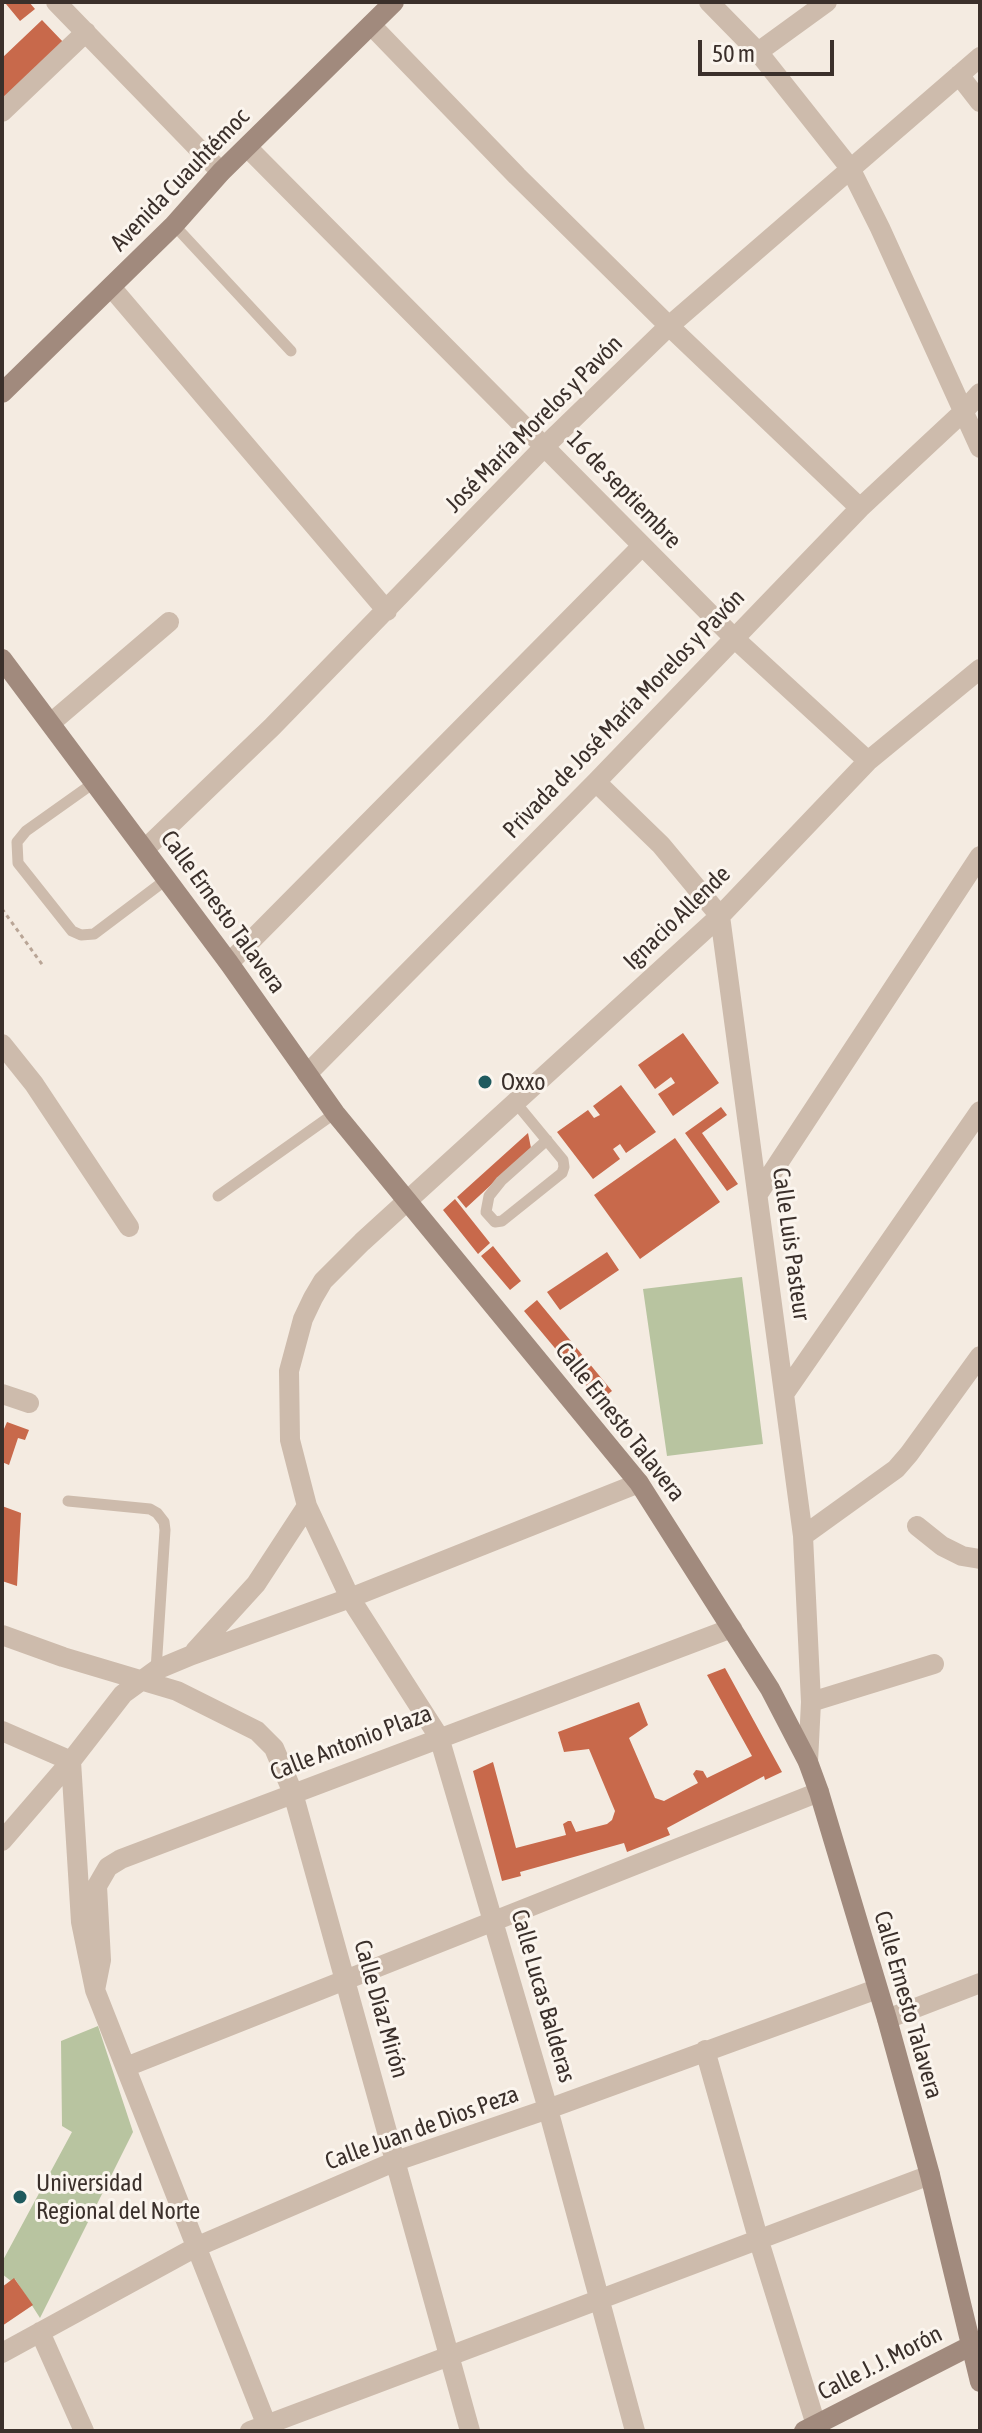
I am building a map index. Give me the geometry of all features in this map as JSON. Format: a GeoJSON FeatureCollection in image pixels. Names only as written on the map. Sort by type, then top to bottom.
{"type":"FeatureCollection","features":[{"type":"Feature","properties":{"kind":"street"},"geometry":{"type":"LineString","coordinates":[[56,2],[221,172]]}},
{"type":"Feature","properties":{"kind":"street","name":"Avenida Cuauhtémoc"},"geometry":{"type":"LineString","coordinates":[[2,393],[174,225],[221,172],[394,2]]}},
{"type":"Feature","properties":{"kind":"street"},"geometry":{"type":"LineString","coordinates":[[709,2],[758,52],[850,168],[980,448]]}},
{"type":"Feature","properties":{"kind":"street"},"geometry":{"type":"LineString","coordinates":[[758,52],[827,2]]}},
{"type":"Feature","properties":{"kind":"street"},"geometry":{"type":"LineString","coordinates":[[371,25],[517,176],[860,508]]}},
{"type":"Feature","properties":{"kind":"street"},"geometry":{"type":"LineString","coordinates":[[2,112],[86,32]]}},
{"type":"Feature","properties":{"kind":"street","name":"José María Morelos y Pavón"},"geometry":{"type":"LineString","coordinates":[[145,849],[260,738],[545,446],[669,326],[980,57]]}},
{"type":"Feature","properties":{"kind":"street"},"geometry":{"type":"LineString","coordinates":[[959,75],[980,102]]}},
{"type":"Feature","properties":{"kind":"street","name":"16 de septiembre"},"geometry":{"type":"LineString","coordinates":[[247,147],[734,638],[868,761]]}},
{"type":"Feature","properties":{"kind":"street"},"geometry":{"type":"LineString","coordinates":[[111,287],[387,611]]}},
{"type":"Feature","properties":{"kind":"street","name":"Privada de José María Morelos y Pavón"},"geometry":{"type":"LineString","coordinates":[[307,1074],[596,782],[860,508],[980,393]]}},
{"type":"Feature","properties":{"kind":"street"},"geometry":{"type":"LineString","coordinates":[[229,963],[642,546]]}},
{"type":"Feature","properties":{"kind":"street"},"geometry":{"type":"LineString","coordinates":[[52,722],[169,622]]}},
{"type":"Feature","properties":{"kind":"street","name":"Calle Ernesto Talavera"},"geometry":{"type":"LineString","coordinates":[[2,659],[229,963],[335,1113],[639,1483],[770,1689],[808,1762],[819,1792],[930,2175],[975,2343],[980,2382]]}},
{"type":"Feature","properties":{"kind":"street","name":"Ignacio Allende"},"geometry":{"type":"LineString","coordinates":[[307,1506],[290,1440],[289,1371],[303,1319],[323,1281],[720,916],[868,761],[980,669]]}},
{"type":"Feature","properties":{"kind":"street"},"geometry":{"type":"LineString","coordinates":[[596,782],[661,845],[720,916]]}},
{"type":"Feature","properties":{"kind":"street"},"geometry":{"type":"LineString","coordinates":[[758,1194],[980,856]]}},
{"type":"Feature","properties":{"kind":"street","name":"Calle Luis Pasteur"},"geometry":{"type":"LineString","coordinates":[[720,916],[803,1536],[811,1702],[808,1762]]}},
{"type":"Feature","properties":{"kind":"street"},"geometry":{"type":"LineString","coordinates":[[2,1044],[34,1084],[129,1227]]}},
{"type":"Feature","properties":{"kind":"street"},"geometry":{"type":"LineString","coordinates":[[784,1394],[980,1111]]}},
{"type":"Feature","properties":{"kind":"street"},"geometry":{"type":"LineString","coordinates":[[803,1536],[896,1469],[980,1356]]}},
{"type":"Feature","properties":{"kind":"street"},"geometry":{"type":"LineString","coordinates":[[2,1394],[29,1403]]}},
{"type":"Feature","properties":{"kind":"street"},"geometry":{"type":"LineString","coordinates":[[2,1841],[71,1761],[123,1694],[150,1675],[192,1655],[350,1598],[639,1483]]}},
{"type":"Feature","properties":{"kind":"street"},"geometry":{"type":"LineString","coordinates":[[192,1655],[256,1584],[307,1506]]}},
{"type":"Feature","properties":{"kind":"street","name":"Calle Lucas Balderas"},"geometry":{"type":"LineString","coordinates":[[307,1506],[350,1598],[439,1737],[548,2109],[635,2431]]}},
{"type":"Feature","properties":{"kind":"street"},"geometry":{"type":"LineString","coordinates":[[917,1526],[942,1546],[962,1556],[980,1559]]}},
{"type":"Feature","properties":{"kind":"street","name":"Calle Antonio Plaza"},"geometry":{"type":"LineString","coordinates":[[95,1990],[101,1960],[97,1886],[108,1867],[121,1859],[732,1628]]}},
{"type":"Feature","properties":{"kind":"street","name":"Calle Díaz Mirón"},"geometry":{"type":"LineString","coordinates":[[2,1635],[63,1657],[150,1675],[266,1737],[281,1762],[293,1793],[470,2431]]}},
{"type":"Feature","properties":{"kind":"street"},"geometry":{"type":"LineString","coordinates":[[811,1702],[934,1664]]}},
{"type":"Feature","properties":{"kind":"street"},"geometry":{"type":"LineString","coordinates":[[2,1731],[71,1761]]}},
{"type":"Feature","properties":{"kind":"street"},"geometry":{"type":"LineString","coordinates":[[71,1761],[81,1922],[95,1990],[196,2247],[262,2429],[930,2175]]}},
{"type":"Feature","properties":{"kind":"street"},"geometry":{"type":"LineString","coordinates":[[126,2067],[819,1792]]}},
{"type":"Feature","properties":{"kind":"street"},"geometry":{"type":"LineString","coordinates":[[887,2019],[980,1983]]}},
{"type":"Feature","properties":{"kind":"street","name":"Calle Juan de Dios Peza"},"geometry":{"type":"LineString","coordinates":[[2,2353],[196,2247],[396,2161],[877,1989]]}},
{"type":"Feature","properties":{"kind":"street"},"geometry":{"type":"LineString","coordinates":[[705,2050],[810,2428]]}},
{"type":"Feature","properties":{"kind":"street"},"geometry":{"type":"LineString","coordinates":[[40,2332],[84,2431]]}},
{"type":"Feature","properties":{"kind":"street","name":"Calle J. J. Morón"},"geometry":{"type":"LineString","coordinates":[[810,2428],[975,2343]]}},
{"type":"Feature","properties":{"kind":"lane"},"geometry":{"type":"LineString","coordinates":[[174,225],[291,351]]}},
{"type":"Feature","properties":{"kind":"lane"},"geometry":{"type":"LineString","coordinates":[[95,782],[26,831],[17,842],[18,863],[72,931],[81,935],[94,934],[167,879]]}},
{"type":"Feature","properties":{"kind":"lane"},"geometry":{"type":"LineString","coordinates":[[516,1103],[547,1140],[563,1160],[562,1173],[502,1221],[495,1222],[486,1212],[489,1196],[501,1181],[547,1140]]}},
{"type":"Feature","properties":{"kind":"lane"},"geometry":{"type":"LineString","coordinates":[[218,1196],[335,1113]]}},
{"type":"Feature","properties":{"kind":"lane"},"geometry":{"type":"LineString","coordinates":[[68,1501],[150,1509],[164,1522],[150,1675]]}},
{"type":"Feature","properties":{"kind":"path"},"geometry":{"type":"LineString","coordinates":[[2,909],[44,967]]}},
{"type":"Feature","properties":{"kind":"green space"},"geometry":{"type":"Polygon","coordinates":[[[742,1277],[763,1444],[667,1456],[643,1289],[742,1277]]]}},
{"type":"Feature","properties":{"kind":"green space"},"geometry":{"type":"Polygon","coordinates":[[[98,2026],[133,2132],[40,2318],[15,2279],[11,2281],[2,2274],[2,2262],[72,2132],[62,2126],[61,2041],[98,2026]]]}},
{"type":"Feature","properties":{"kind":"building"},"geometry":{"type":"Polygon","coordinates":[[[29,2],[35,9],[20,21],[6,4],[29,2]]]}},
{"type":"Feature","properties":{"kind":"building"},"geometry":{"type":"Polygon","coordinates":[[[42,20],[64,43],[2,103],[2,58],[42,20]]]}},
{"type":"Feature","properties":{"kind":"building"},"geometry":{"type":"Polygon","coordinates":[[[683,1033],[719,1083],[673,1116],[658,1094],[675,1083],[671,1077],[655,1089],[638,1065],[683,1033]]]}},
{"type":"Feature","properties":{"kind":"building"},"geometry":{"type":"Polygon","coordinates":[[[621,1085],[656,1132],[626,1153],[620,1144],[613,1149],[620,1159],[593,1179],[557,1132],[588,1110],[594,1118],[600,1115],[593,1106],[621,1085]]]}},
{"type":"Feature","properties":{"kind":"building"},"geometry":{"type":"Polygon","coordinates":[[[721,1107],[727,1115],[702,1133],[738,1184],[727,1191],[685,1133],[721,1107]]]}},
{"type":"Feature","properties":{"kind":"building"},"geometry":{"type":"Polygon","coordinates":[[[528,1133],[531,1148],[466,1208],[457,1197],[528,1133]]]}},
{"type":"Feature","properties":{"kind":"building"},"geometry":{"type":"Polygon","coordinates":[[[675,1138],[720,1202],[640,1259],[594,1195],[675,1138]]]}},
{"type":"Feature","properties":{"kind":"building"},"geometry":{"type":"Polygon","coordinates":[[[455,1199],[490,1243],[478,1254],[443,1210],[455,1199]]]}},
{"type":"Feature","properties":{"kind":"building"},"geometry":{"type":"Polygon","coordinates":[[[493,1246],[521,1281],[510,1290],[481,1256],[493,1246]]]}},
{"type":"Feature","properties":{"kind":"building"},"geometry":{"type":"Polygon","coordinates":[[[607,1252],[619,1270],[560,1310],[547,1292],[607,1252]]]}},
{"type":"Feature","properties":{"kind":"building"},"geometry":{"type":"Polygon","coordinates":[[[537,1300],[612,1391],[599,1401],[524,1311],[537,1300]]]}},
{"type":"Feature","properties":{"kind":"building"},"geometry":{"type":"Polygon","coordinates":[[[7,1422],[29,1430],[25,1440],[18,1438],[9,1465],[2,1462],[2,1428],[7,1422]]]}},
{"type":"Feature","properties":{"kind":"building"},"geometry":{"type":"Polygon","coordinates":[[[2,1506],[21,1513],[17,1586],[2,1581],[2,1506]]]}},
{"type":"Feature","properties":{"kind":"building"},"geometry":{"type":"Polygon","coordinates":[[[725,1668],[782,1772],[765,1780],[764,1776],[667,1828],[670,1835],[627,1852],[624,1843],[520,1872],[521,1876],[502,1881],[473,1771],[493,1762],[516,1848],[566,1835],[563,1824],[568,1821],[571,1821],[576,1832],[607,1824],[615,1811],[589,1749],[564,1752],[558,1732],[639,1702],[648,1725],[629,1738],[655,1798],[664,1801],[698,1783],[693,1774],[696,1770],[703,1771],[707,1778],[752,1756],[707,1675],[725,1668]]]}},
{"type":"Feature","properties":{"kind":"building","name":"Universidad Regional del Norte"},"geometry":{"type":"Polygon","coordinates":[[[14,2278],[33,2305],[2,2326],[2,2287],[14,2278]]]}},
{"type":"Feature","properties":{"kind":"place","name":"Oxxo"},"geometry":{"type":"Point","coordinates":[485,1082]}},
{"type":"Feature","properties":{"kind":"place","name":"Universidad Regional del Norte"},"geometry":{"type":"Point","coordinates":[20,2197]}}]}
